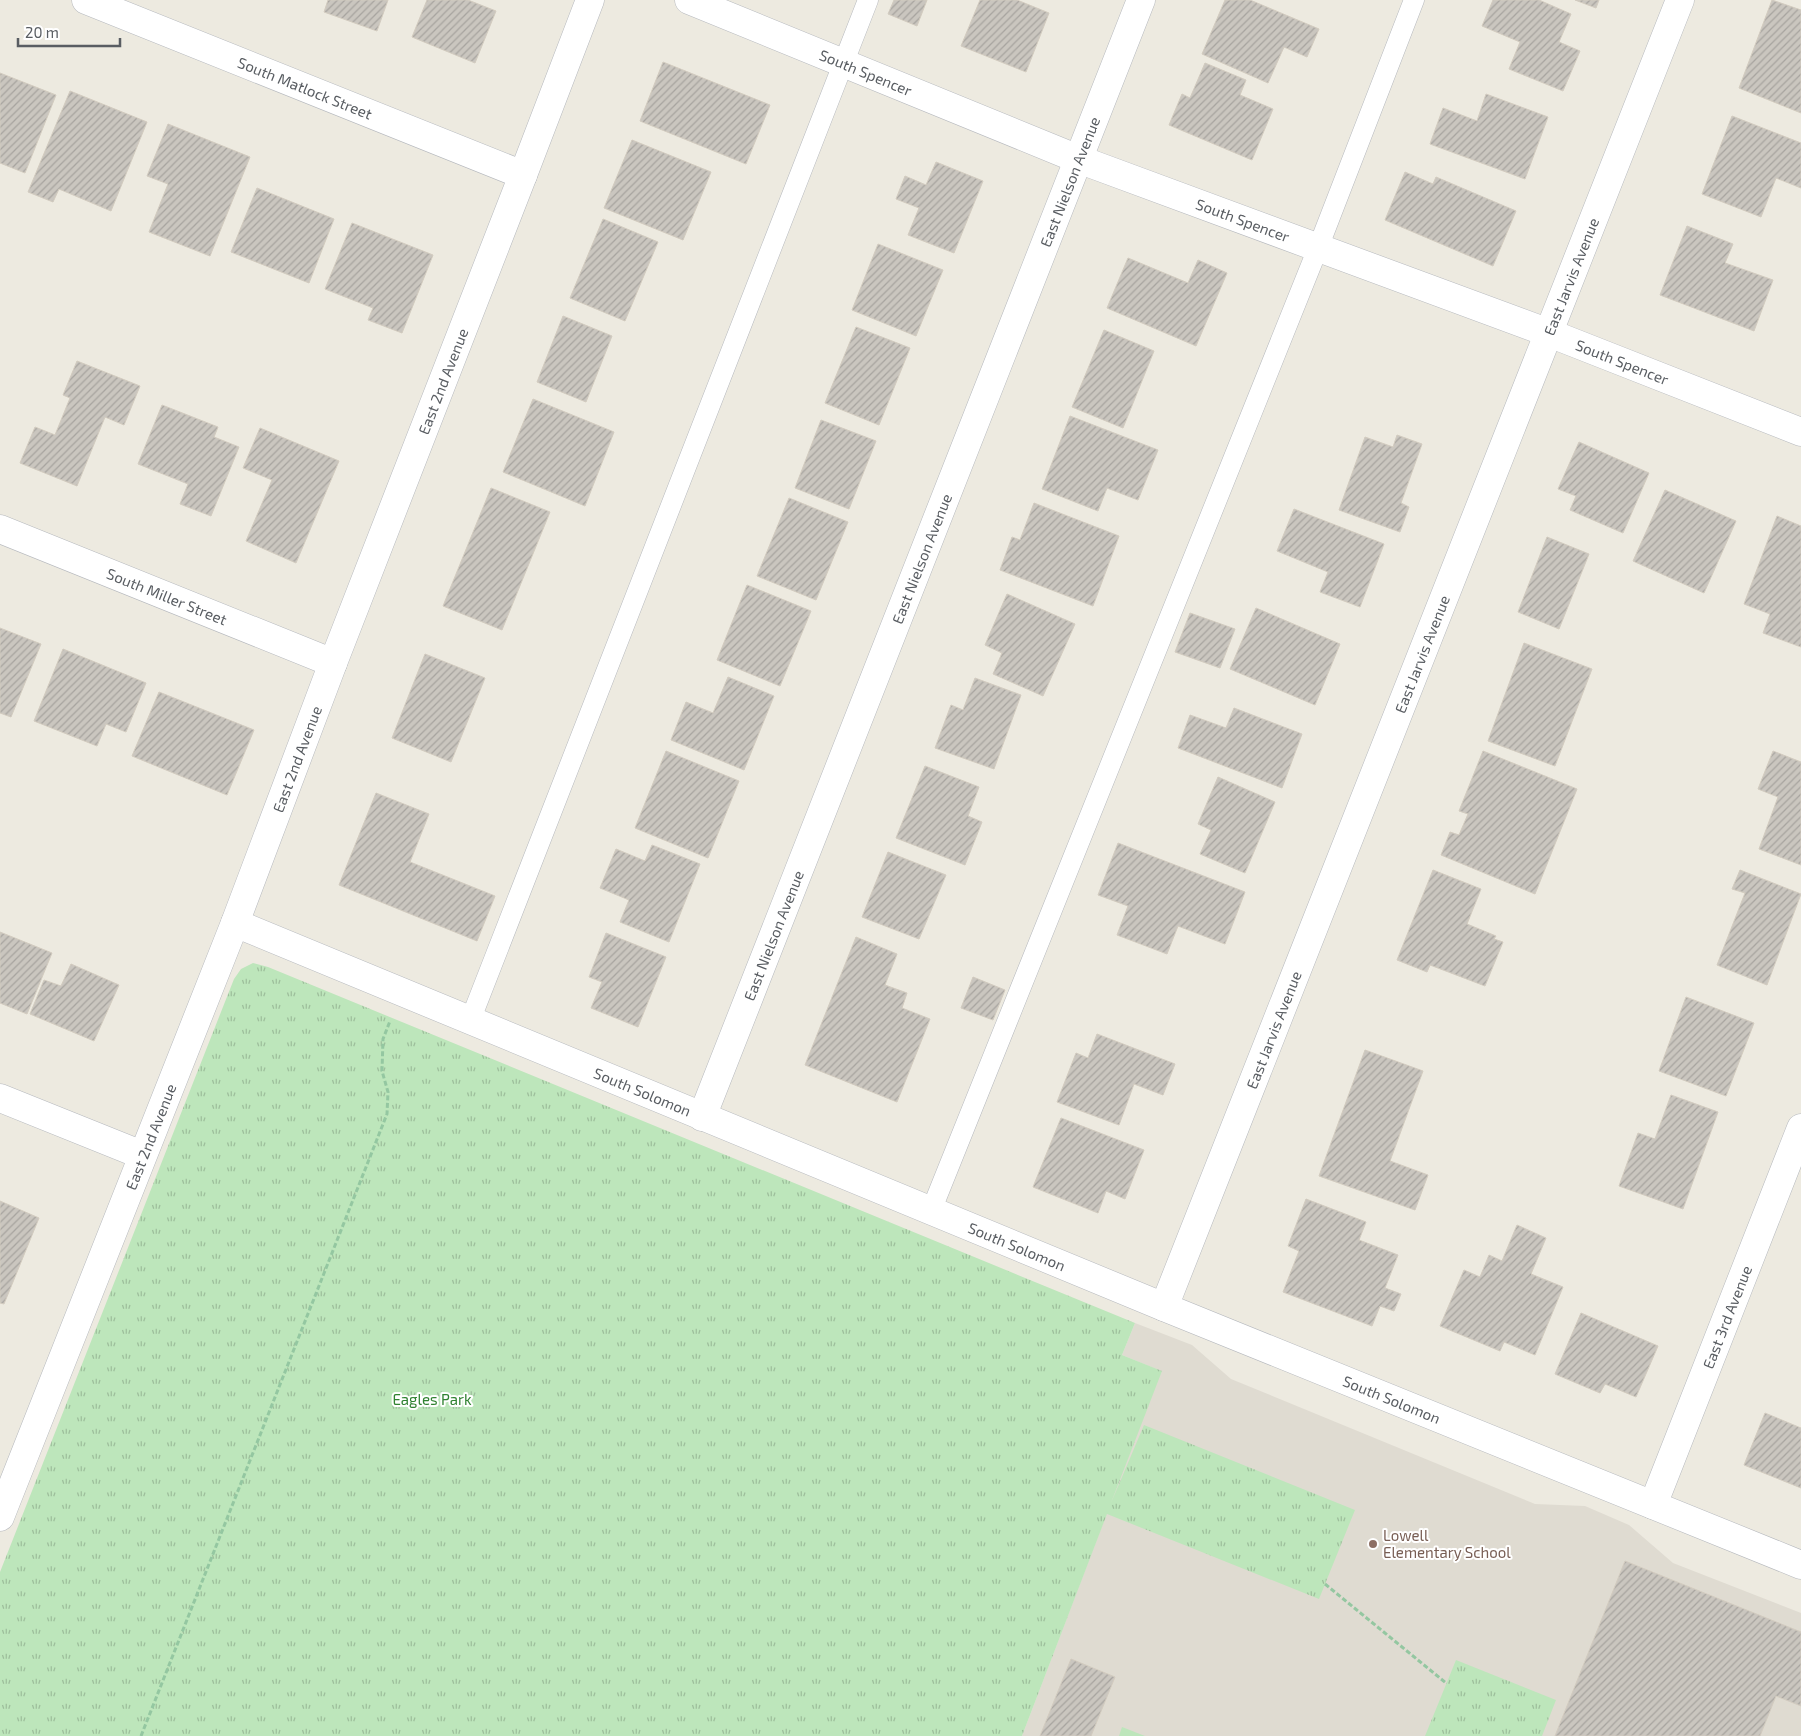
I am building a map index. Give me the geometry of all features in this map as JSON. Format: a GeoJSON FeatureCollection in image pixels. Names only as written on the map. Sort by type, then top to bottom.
{"type":"FeatureCollection","features":[{"type":"Feature","properties":{"kind":"street","name":"South Matlock Street"},"geometry":{"type":"LineString","coordinates":[[86,0],[524,176]]}},
{"type":"Feature","properties":{"kind":"street","name":"East 2nd Avenue"},"geometry":{"type":"LineString","coordinates":[[0,1517],[235,923],[333,663],[524,176],[590,0]]}},
{"type":"Feature","properties":{"kind":"street","name":"South Spencer"},"geometry":{"type":"LineString","coordinates":[[689,0],[1078,159],[1549,333],[1801,432]]}},
{"type":"Feature","properties":{"kind":"street","name":"East Nielson Avenue"},"geometry":{"type":"LineString","coordinates":[[702,1117],[1141,0]]}},
{"type":"Feature","properties":{"kind":"street","name":"East Jarvis Avenue"},"geometry":{"type":"LineString","coordinates":[[1164,1307],[1680,0]]}},
{"type":"Feature","properties":{"kind":"street","name":"South Miller Street"},"geometry":{"type":"LineString","coordinates":[[0,529],[333,663]]}},
{"type":"Feature","properties":{"kind":"street","name":"South Solomon"},"geometry":{"type":"LineString","coordinates":[[235,923],[1164,1307],[1801,1564]]}},
{"type":"Feature","properties":{"kind":"street"},"geometry":{"type":"LineString","coordinates":[[0,1098],[142,1155]]}},
{"type":"Feature","properties":{"kind":"street","name":"East 3rd Avenue"},"geometry":{"type":"LineString","coordinates":[[1653,1504],[1801,1128]]}},
{"type":"Feature","properties":{"kind":"lane"},"geometry":{"type":"LineString","coordinates":[[470,1021],[868,0]]}},
{"type":"Feature","properties":{"kind":"lane"},"geometry":{"type":"LineString","coordinates":[[931,1211],[1318,248],[1414,0]]}},
{"type":"Feature","properties":{"kind":"path"},"geometry":{"type":"LineString","coordinates":[[141,1736],[387,1114],[388,1092],[382,1071],[383,1039],[401,992]]}},
{"type":"Feature","properties":{"kind":"path"},"geometry":{"type":"LineString","coordinates":[[1325,1584],[1446,1683]]}},
{"type":"Feature","properties":{"kind":"shaded area","name":"Lowell Elementary School"},"geometry":{"type":"Polygon","coordinates":[[[1135,1323],[1192,1345],[1231,1379],[1535,1504],[1585,1506],[1629,1525],[1673,1563],[1801,1613],[1801,1736],[1022,1736],[1161,1371],[1122,1355],[1135,1323]]]}},
{"type":"Feature","properties":{"kind":"green space","name":"Eagles Park"},"geometry":{"type":"Polygon","coordinates":[[[253,963],[268,967],[1135,1323],[1122,1355],[1162,1371],[1111,1503],[1144,1425],[1355,1510],[1319,1599],[1107,1514],[1022,1736],[0,1736],[0,1572],[234,979],[241,969],[253,963]]]}},
{"type":"Feature","properties":{"kind":"green space"},"geometry":{"type":"Polygon","coordinates":[[[1456,1660],[1556,1700],[1542,1736],[1425,1736],[1456,1660]]]}},
{"type":"Feature","properties":{"kind":"green space"},"geometry":{"type":"Polygon","coordinates":[[[1122,1727],[1145,1736],[1119,1736],[1122,1727]]]}},
{"type":"Feature","properties":{"kind":"building"},"geometry":{"type":"Polygon","coordinates":[[[328,0],[388,0],[377,31],[324,12],[328,0]]]}},
{"type":"Feature","properties":{"kind":"building"},"geometry":{"type":"Polygon","coordinates":[[[427,0],[468,0],[496,11],[475,63],[412,37],[427,0]]]}},
{"type":"Feature","properties":{"kind":"building"},"geometry":{"type":"Polygon","coordinates":[[[894,0],[927,0],[917,26],[888,14],[894,0]]]}},
{"type":"Feature","properties":{"kind":"building"},"geometry":{"type":"Polygon","coordinates":[[[980,0],[1017,0],[1049,13],[1026,72],[961,46],[980,0]]]}},
{"type":"Feature","properties":{"kind":"building"},"geometry":{"type":"Polygon","coordinates":[[[1225,0],[1250,0],[1319,29],[1307,57],[1284,47],[1268,83],[1202,54],[1225,0]]]}},
{"type":"Feature","properties":{"kind":"building"},"geometry":{"type":"Polygon","coordinates":[[[1493,0],[1539,0],[1571,14],[1559,42],[1580,51],[1563,91],[1509,69],[1520,42],[1482,26],[1493,0]]]}},
{"type":"Feature","properties":{"kind":"building"},"geometry":{"type":"Polygon","coordinates":[[[1575,0],[1599,0],[1596,8],[1575,0]]]}},
{"type":"Feature","properties":{"kind":"building"},"geometry":{"type":"Polygon","coordinates":[[[1772,0],[1801,10],[1801,113],[1739,88],[1772,0]]]}},
{"type":"Feature","properties":{"kind":"building"},"geometry":{"type":"Polygon","coordinates":[[[663,62],[770,105],[746,164],[640,121],[663,62]]]}},
{"type":"Feature","properties":{"kind":"building"},"geometry":{"type":"Polygon","coordinates":[[[1205,63],[1246,80],[1240,95],[1273,109],[1252,160],[1169,125],[1182,94],[1190,98],[1205,63]]]}},
{"type":"Feature","properties":{"kind":"building"},"geometry":{"type":"Polygon","coordinates":[[[0,73],[56,95],[25,173],[0,163],[0,73]]]}},
{"type":"Feature","properties":{"kind":"building"},"geometry":{"type":"Polygon","coordinates":[[[70,91],[147,122],[111,211],[59,189],[53,202],[28,192],[70,91]]]}},
{"type":"Feature","properties":{"kind":"building"},"geometry":{"type":"Polygon","coordinates":[[[1486,94],[1548,117],[1525,179],[1430,144],[1443,108],[1477,121],[1486,94]]]}},
{"type":"Feature","properties":{"kind":"building"},"geometry":{"type":"Polygon","coordinates":[[[1732,116],[1801,143],[1801,188],[1776,178],[1761,217],[1702,194],[1732,116]]]}},
{"type":"Feature","properties":{"kind":"building"},"geometry":{"type":"Polygon","coordinates":[[[168,124],[250,157],[210,256],[149,232],[168,184],[147,176],[168,124]]]}},
{"type":"Feature","properties":{"kind":"building"},"geometry":{"type":"Polygon","coordinates":[[[632,140],[711,172],[683,240],[604,208],[632,140]]]}},
{"type":"Feature","properties":{"kind":"building"},"geometry":{"type":"Polygon","coordinates":[[[936,162],[983,181],[954,253],[908,235],[919,208],[896,199],[905,176],[926,185],[936,162]]]}},
{"type":"Feature","properties":{"kind":"building"},"geometry":{"type":"Polygon","coordinates":[[[1405,172],[1433,184],[1436,177],[1516,211],[1493,266],[1385,220],[1405,172]]]}},
{"type":"Feature","properties":{"kind":"building"},"geometry":{"type":"Polygon","coordinates":[[[257,188],[334,219],[309,283],[231,252],[257,188]]]}},
{"type":"Feature","properties":{"kind":"building"},"geometry":{"type":"Polygon","coordinates":[[[603,219],[658,242],[625,321],[570,298],[603,219]]]}},
{"type":"Feature","properties":{"kind":"building"},"geometry":{"type":"Polygon","coordinates":[[[352,223],[433,255],[402,333],[368,320],[373,308],[325,289],[352,223]]]}},
{"type":"Feature","properties":{"kind":"building"},"geometry":{"type":"Polygon","coordinates":[[[1687,226],[1733,244],[1725,263],[1773,280],[1754,331],[1660,295],[1687,226]]]}},
{"type":"Feature","properties":{"kind":"building"},"geometry":{"type":"Polygon","coordinates":[[[878,244],[943,270],[916,336],[852,310],[878,244]]]}},
{"type":"Feature","properties":{"kind":"building"},"geometry":{"type":"Polygon","coordinates":[[[1128,258],[1188,283],[1198,260],[1227,273],[1196,346],[1107,308],[1128,258]]]}},
{"type":"Feature","properties":{"kind":"building"},"geometry":{"type":"Polygon","coordinates":[[[563,316],[612,336],[586,402],[537,382],[563,316]]]}},
{"type":"Feature","properties":{"kind":"building"},"geometry":{"type":"Polygon","coordinates":[[[856,327],[910,348],[879,425],[825,403],[856,327]]]}},
{"type":"Feature","properties":{"kind":"building"},"geometry":{"type":"Polygon","coordinates":[[[1104,330],[1154,351],[1123,428],[1072,407],[1104,330]]]}},
{"type":"Feature","properties":{"kind":"building"},"geometry":{"type":"Polygon","coordinates":[[[77,361],[140,386],[124,425],[105,417],[77,486],[20,463],[35,427],[55,435],[70,398],[63,395],[77,361]]]}},
{"type":"Feature","properties":{"kind":"building"},"geometry":{"type":"Polygon","coordinates":[[[533,399],[614,432],[585,506],[503,472],[533,399]]]}},
{"type":"Feature","properties":{"kind":"building"},"geometry":{"type":"Polygon","coordinates":[[[162,405],[218,427],[214,437],[239,447],[211,516],[180,504],[188,484],[138,464],[162,405]]]}},
{"type":"Feature","properties":{"kind":"building"},"geometry":{"type":"Polygon","coordinates":[[[1070,416],[1158,450],[1138,500],[1107,488],[1098,511],[1042,489],[1070,416]]]}},
{"type":"Feature","properties":{"kind":"building"},"geometry":{"type":"Polygon","coordinates":[[[821,420],[876,441],[849,509],[795,488],[821,420]]]}},
{"type":"Feature","properties":{"kind":"building"},"geometry":{"type":"Polygon","coordinates":[[[260,428],[339,461],[296,563],[246,541],[272,480],[243,468],[260,428]]]}},
{"type":"Feature","properties":{"kind":"building"},"geometry":{"type":"Polygon","coordinates":[[[1397,435],[1422,444],[1401,503],[1409,507],[1400,532],[1339,510],[1365,437],[1393,447],[1397,435]]]}},
{"type":"Feature","properties":{"kind":"building"},"geometry":{"type":"Polygon","coordinates":[[[1579,442],[1649,473],[1623,533],[1570,510],[1576,496],[1558,489],[1579,442]]]}},
{"type":"Feature","properties":{"kind":"building"},"geometry":{"type":"Polygon","coordinates":[[[491,488],[550,512],[502,630],[443,606],[491,488]]]}},
{"type":"Feature","properties":{"kind":"building"},"geometry":{"type":"Polygon","coordinates":[[[1665,490],[1736,521],[1704,593],[1633,561],[1665,490]]]}},
{"type":"Feature","properties":{"kind":"building"},"geometry":{"type":"Polygon","coordinates":[[[789,498],[848,522],[816,600],[757,576],[789,498]]]}},
{"type":"Feature","properties":{"kind":"building"},"geometry":{"type":"Polygon","coordinates":[[[1034,503],[1119,536],[1093,606],[1000,570],[1012,537],[1020,540],[1034,503]]]}},
{"type":"Feature","properties":{"kind":"building"},"geometry":{"type":"Polygon","coordinates":[[[1294,509],[1384,544],[1360,607],[1320,592],[1328,572],[1277,551],[1294,509]]]}},
{"type":"Feature","properties":{"kind":"building"},"geometry":{"type":"Polygon","coordinates":[[[1777,516],[1801,526],[1801,647],[1763,633],[1770,614],[1744,604],[1777,516]]]}},
{"type":"Feature","properties":{"kind":"building"},"geometry":{"type":"Polygon","coordinates":[[[1547,537],[1589,554],[1559,629],[1518,612],[1547,537]]]}},
{"type":"Feature","properties":{"kind":"building"},"geometry":{"type":"Polygon","coordinates":[[[747,585],[811,611],[780,686],[717,660],[747,585]]]}},
{"type":"Feature","properties":{"kind":"building"},"geometry":{"type":"Polygon","coordinates":[[[1007,594],[1075,624],[1043,696],[993,674],[1002,653],[985,645],[1007,594]]]}},
{"type":"Feature","properties":{"kind":"building"},"geometry":{"type":"Polygon","coordinates":[[[1256,608],[1340,644],[1315,705],[1230,669],[1256,608]]]}},
{"type":"Feature","properties":{"kind":"building"},"geometry":{"type":"Polygon","coordinates":[[[1190,613],[1235,629],[1220,668],[1175,652],[1190,613]]]}},
{"type":"Feature","properties":{"kind":"building"},"geometry":{"type":"Polygon","coordinates":[[[0,628],[41,644],[11,717],[0,713],[0,628]]]}},
{"type":"Feature","properties":{"kind":"building"},"geometry":{"type":"Polygon","coordinates":[[[1524,643],[1592,669],[1555,766],[1488,741],[1524,643]]]}},
{"type":"Feature","properties":{"kind":"building"},"geometry":{"type":"Polygon","coordinates":[[[63,649],[146,683],[126,732],[106,724],[97,746],[34,721],[63,649]]]}},
{"type":"Feature","properties":{"kind":"building"},"geometry":{"type":"Polygon","coordinates":[[[425,654],[485,678],[451,762],[392,738],[425,654]]]}},
{"type":"Feature","properties":{"kind":"building"},"geometry":{"type":"Polygon","coordinates":[[[728,677],[774,696],[744,770],[671,740],[686,702],[713,713],[728,677]]]}},
{"type":"Feature","properties":{"kind":"building"},"geometry":{"type":"Polygon","coordinates":[[[975,678],[1021,695],[994,769],[935,748],[951,705],[963,710],[975,678]]]}},
{"type":"Feature","properties":{"kind":"building"},"geometry":{"type":"Polygon","coordinates":[[[159,692],[254,730],[227,795],[132,756],[159,692]]]}},
{"type":"Feature","properties":{"kind":"building"},"geometry":{"type":"Polygon","coordinates":[[[1234,708],[1302,734],[1282,788],[1178,748],[1190,715],[1226,728],[1234,708]]]}},
{"type":"Feature","properties":{"kind":"building"},"geometry":{"type":"Polygon","coordinates":[[[666,751],[739,781],[708,858],[635,828],[666,751]]]}},
{"type":"Feature","properties":{"kind":"building"},"geometry":{"type":"Polygon","coordinates":[[[1483,751],[1577,789],[1535,894],[1441,855],[1450,832],[1459,835],[1468,814],[1459,811],[1483,751]]]}},
{"type":"Feature","properties":{"kind":"building"},"geometry":{"type":"Polygon","coordinates":[[[1773,751],[1801,762],[1801,865],[1759,849],[1778,797],[1758,789],[1773,751]]]}},
{"type":"Feature","properties":{"kind":"building"},"geometry":{"type":"Polygon","coordinates":[[[925,766],[979,787],[968,816],[982,822],[965,865],[896,838],[925,766]]]}},
{"type":"Feature","properties":{"kind":"building"},"geometry":{"type":"Polygon","coordinates":[[[1218,777],[1275,802],[1245,873],[1200,854],[1211,830],[1198,824],[1218,777]]]}},
{"type":"Feature","properties":{"kind":"building"},"geometry":{"type":"Polygon","coordinates":[[[376,793],[429,814],[410,862],[495,896],[477,941],[339,885],[376,793]]]}},
{"type":"Feature","properties":{"kind":"building"},"geometry":{"type":"Polygon","coordinates":[[[1118,843],[1245,892],[1225,944],[1178,926],[1167,954],[1117,935],[1128,906],[1098,895],[1118,843]]]}},
{"type":"Feature","properties":{"kind":"building"},"geometry":{"type":"Polygon","coordinates":[[[652,845],[700,864],[669,942],[620,922],[629,900],[600,888],[616,849],[645,861],[652,845]]]}},
{"type":"Feature","properties":{"kind":"building"},"geometry":{"type":"Polygon","coordinates":[[[888,852],[946,875],[919,939],[862,917],[888,852]]]}},
{"type":"Feature","properties":{"kind":"building"},"geometry":{"type":"Polygon","coordinates":[[[1433,870],[1481,889],[1467,924],[1496,936],[1494,939],[1503,942],[1485,986],[1430,965],[1427,972],[1397,960],[1433,870]]]}},
{"type":"Feature","properties":{"kind":"building"},"geometry":{"type":"Polygon","coordinates":[[[1740,870],[1801,894],[1767,985],[1717,965],[1745,893],[1732,889],[1740,870]]]}},
{"type":"Feature","properties":{"kind":"building"},"geometry":{"type":"Polygon","coordinates":[[[0,932],[52,953],[27,1014],[0,1003],[0,932]]]}},
{"type":"Feature","properties":{"kind":"building"},"geometry":{"type":"Polygon","coordinates":[[[606,933],[666,957],[638,1027],[591,1008],[602,982],[589,977],[606,933]]]}},
{"type":"Feature","properties":{"kind":"building"},"geometry":{"type":"Polygon","coordinates":[[[856,937],[897,954],[885,985],[907,993],[902,1008],[930,1019],[897,1102],[805,1065],[856,937]]]}},
{"type":"Feature","properties":{"kind":"building"},"geometry":{"type":"Polygon","coordinates":[[[71,964],[119,985],[94,1041],[30,1014],[44,980],[61,986],[71,964]]]}},
{"type":"Feature","properties":{"kind":"building"},"geometry":{"type":"Polygon","coordinates":[[[973,977],[1005,990],[993,1020],[961,1008],[973,977]]]}},
{"type":"Feature","properties":{"kind":"building"},"geometry":{"type":"Polygon","coordinates":[[[1686,997],[1754,1023],[1726,1096],[1659,1071],[1686,997]]]}},
{"type":"Feature","properties":{"kind":"building"},"geometry":{"type":"Polygon","coordinates":[[[1097,1034],[1175,1064],[1163,1095],[1134,1084],[1119,1125],[1057,1102],[1076,1053],[1088,1058],[1097,1034]]]}},
{"type":"Feature","properties":{"kind":"building"},"geometry":{"type":"Polygon","coordinates":[[[1365,1050],[1423,1071],[1390,1161],[1428,1175],[1415,1210],[1319,1176],[1365,1050]]]}},
{"type":"Feature","properties":{"kind":"building"},"geometry":{"type":"Polygon","coordinates":[[[1671,1095],[1718,1112],[1683,1209],[1619,1186],[1638,1133],[1655,1139],[1671,1095]]]}},
{"type":"Feature","properties":{"kind":"building"},"geometry":{"type":"Polygon","coordinates":[[[1061,1118],[1144,1150],[1125,1199],[1106,1191],[1098,1213],[1033,1187],[1061,1118]]]}},
{"type":"Feature","properties":{"kind":"building"},"geometry":{"type":"Polygon","coordinates":[[[1306,1199],[1366,1222],[1359,1240],[1398,1255],[1385,1288],[1401,1294],[1394,1311],[1380,1306],[1372,1326],[1283,1292],[1299,1251],[1288,1246],[1306,1199]]]}},
{"type":"Feature","properties":{"kind":"building"},"geometry":{"type":"Polygon","coordinates":[[[0,1201],[39,1218],[4,1304],[0,1303],[0,1201]]]}},
{"type":"Feature","properties":{"kind":"building"},"geometry":{"type":"Polygon","coordinates":[[[1517,1225],[1546,1238],[1531,1274],[1563,1287],[1535,1355],[1504,1342],[1500,1351],[1440,1326],[1464,1270],[1480,1277],[1489,1255],[1502,1261],[1517,1225]]]}},
{"type":"Feature","properties":{"kind":"building"},"geometry":{"type":"Polygon","coordinates":[[[1581,1313],[1658,1346],[1636,1397],[1605,1384],[1600,1393],[1555,1374],[1581,1313]]]}},
{"type":"Feature","properties":{"kind":"building"},"geometry":{"type":"Polygon","coordinates":[[[1765,1413],[1801,1428],[1801,1488],[1744,1465],[1765,1413]]]}},
{"type":"Feature","properties":{"kind":"building"},"geometry":{"type":"Polygon","coordinates":[[[1625,1561],[1801,1632],[1801,1706],[1776,1696],[1760,1736],[1555,1736],[1625,1561]]]}},
{"type":"Feature","properties":{"kind":"building"},"geometry":{"type":"Polygon","coordinates":[[[1071,1659],[1115,1677],[1091,1736],[1040,1736],[1071,1659]]]}},
{"type":"Feature","properties":{"kind":"place","name":"Lowell Elementary School"},"geometry":{"type":"Point","coordinates":[1373,1544]}}]}
